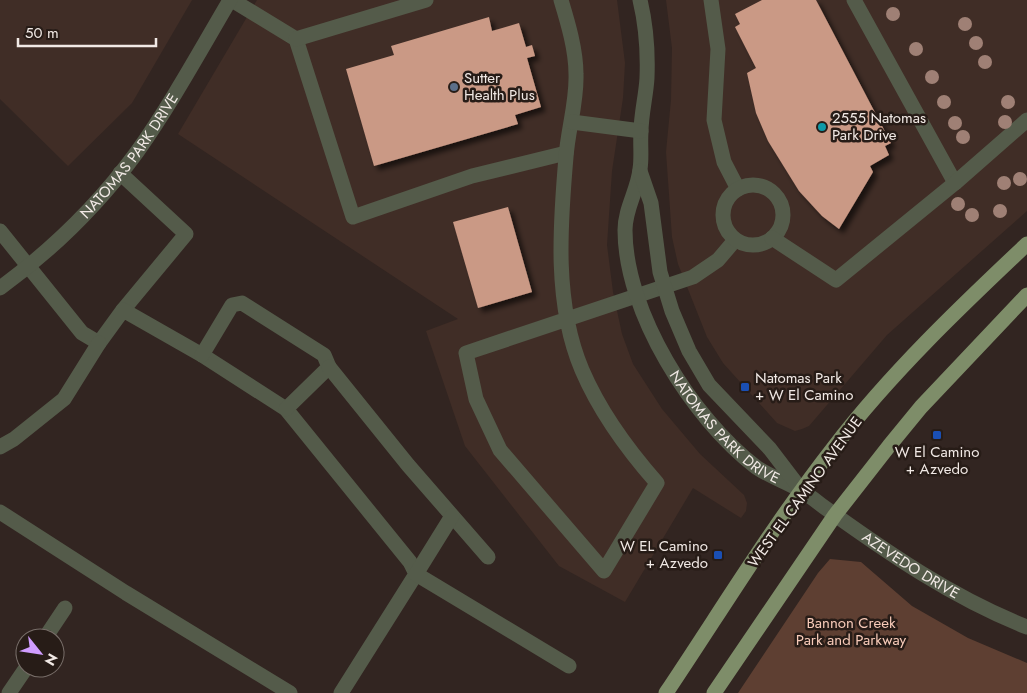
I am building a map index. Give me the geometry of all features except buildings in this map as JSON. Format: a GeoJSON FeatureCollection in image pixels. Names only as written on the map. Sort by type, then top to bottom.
{"type":"FeatureCollection","features":[{"type":"Feature","properties":{"kind":"main road","name":"WEST EL CAMINO AVENUE"},"geometry":{"type":"LineString","coordinates":[[666,693],[802,491],[835,446],[876,397],[965,302],[1027,244]]}},
{"type":"Feature","properties":{"kind":"main road"},"geometry":{"type":"LineString","coordinates":[[714,693],[835,515],[921,407],[1027,296]]}},
{"type":"Feature","properties":{"kind":"street"},"geometry":{"type":"LineString","coordinates":[[231,0],[296,39],[353,217],[472,176],[566,154]]}},
{"type":"Feature","properties":{"kind":"street","name":"NATOMAS PARK DRIVE"},"geometry":{"type":"LineString","coordinates":[[0,288],[64,235],[120,173],[155,124],[231,0]]}},
{"type":"Feature","properties":{"kind":"street"},"geometry":{"type":"LineString","coordinates":[[296,39],[382,6],[426,0]]}},
{"type":"Feature","properties":{"kind":"street"},"geometry":{"type":"LineString","coordinates":[[561,0],[568,23],[576,74],[572,122],[566,154],[560,241],[562,289],[567,318],[581,369],[605,414],[635,458],[657,483],[604,571],[500,450],[476,400],[466,352],[567,318],[664,286],[693,276],[718,260],[736,240]]}},
{"type":"Feature","properties":{"kind":"street","name":"NATOMAS PARK DRIVE"},"geometry":{"type":"LineString","coordinates":[[640,0],[647,79],[640,131],[640,171],[628,206],[625,230],[636,295],[667,360],[694,403],[710,422],[757,467],[802,491]]}},
{"type":"Feature","properties":{"kind":"street"},"geometry":{"type":"LineString","coordinates":[[711,0],[718,49],[714,120],[724,162],[738,189]]}},
{"type":"Feature","properties":{"kind":"street"},"geometry":{"type":"LineString","coordinates":[[854,0],[955,183]]}},
{"type":"Feature","properties":{"kind":"street"},"geometry":{"type":"LineString","coordinates":[[772,238],[836,280],[955,183],[1027,120]]}},
{"type":"Feature","properties":{"kind":"street"},"geometry":{"type":"LineString","coordinates":[[572,122],[640,131]]}},
{"type":"Feature","properties":{"kind":"street","name":"NATOMAS PARK DRIVE"},"geometry":{"type":"LineString","coordinates":[[640,171],[651,203],[656,249],[664,286],[689,352],[709,385],[770,449],[802,491]]}},
{"type":"Feature","properties":{"kind":"street"},"geometry":{"type":"LineString","coordinates":[[0,447],[64,400],[99,343],[123,310],[186,234],[120,173]]}},
{"type":"Feature","properties":{"kind":"street"},"geometry":{"type":"LineString","coordinates":[[747,185],[757,185],[774,194],[783,211],[778,230],[772,238],[754,245],[736,240],[729,234],[722,218],[726,201],[738,189],[747,185]]}},
{"type":"Feature","properties":{"kind":"street"},"geometry":{"type":"LineString","coordinates":[[0,231],[82,333],[99,343]]}},
{"type":"Feature","properties":{"kind":"street"},"geometry":{"type":"LineString","coordinates":[[202,355],[232,305],[242,303],[324,355],[329,367],[488,557]]}},
{"type":"Feature","properties":{"kind":"street"},"geometry":{"type":"LineString","coordinates":[[123,310],[202,355],[286,409],[410,562],[416,574],[569,666]]}},
{"type":"Feature","properties":{"kind":"street"},"geometry":{"type":"LineString","coordinates":[[286,409],[329,367]]}},
{"type":"Feature","properties":{"kind":"street","name":"AZEVEDO DRIVE"},"geometry":{"type":"LineString","coordinates":[[802,491],[921,573],[991,613],[1027,628]]}},
{"type":"Feature","properties":{"kind":"street"},"geometry":{"type":"LineString","coordinates":[[0,512],[126,593],[290,693]]}},
{"type":"Feature","properties":{"kind":"street"},"geometry":{"type":"LineString","coordinates":[[341,693],[452,516]]}},
{"type":"Feature","properties":{"kind":"street"},"geometry":{"type":"LineString","coordinates":[[52,628],[65,608]]}},
{"type":"Feature","properties":{"kind":"street"},"geometry":{"type":"LineString","coordinates":[[9,693],[19,678]]}},
{"type":"Feature","properties":{"kind":"shaded area"},"geometry":{"type":"Polygon","coordinates":[[[0,0],[192,0],[132,103],[68,166],[0,99],[0,0]]]}},
{"type":"Feature","properties":{"kind":"shaded area"},"geometry":{"type":"Polygon","coordinates":[[[257,0],[617,0],[625,63],[623,98],[612,171],[607,245],[613,292],[622,334],[633,364],[662,409],[700,454],[744,495],[747,503],[746,511],[741,518],[693,488],[625,602],[559,566],[465,446],[426,331],[458,319],[178,134],[257,0]]]}},
{"type":"Feature","properties":{"kind":"shaded area"},"geometry":{"type":"Polygon","coordinates":[[[666,0],[1027,0],[1027,211],[887,335],[809,426],[802,429],[795,431],[777,423],[723,363],[707,337],[678,264],[672,237],[666,152],[671,100],[672,48],[666,0]]]}},
{"type":"Feature","properties":{"kind":"green space","name":"Bannon Creek Park and Parkway"},"geometry":{"type":"Polygon","coordinates":[[[830,559],[861,562],[912,606],[968,638],[1027,663],[1027,693],[738,693],[818,573],[830,559]]]}},
{"type":"Feature","properties":{"kind":"place","name":"Sutter Health Plus"},"geometry":{"type":"Point","coordinates":[454,87]}},
{"type":"Feature","properties":{"kind":"place","name":"2555 Natomas Park Drive"},"geometry":{"type":"Point","coordinates":[822,127]}},
{"type":"Feature","properties":{"kind":"place","name":"Natomas Park + W El Camino"},"geometry":{"type":"Point","coordinates":[745,387]}},
{"type":"Feature","properties":{"kind":"place","name":"W El Camino + Azvedo"},"geometry":{"type":"Point","coordinates":[937,435]}},
{"type":"Feature","properties":{"kind":"place","name":"W EL Camino + Azvedo"},"geometry":{"type":"Point","coordinates":[718,555]}}]}
